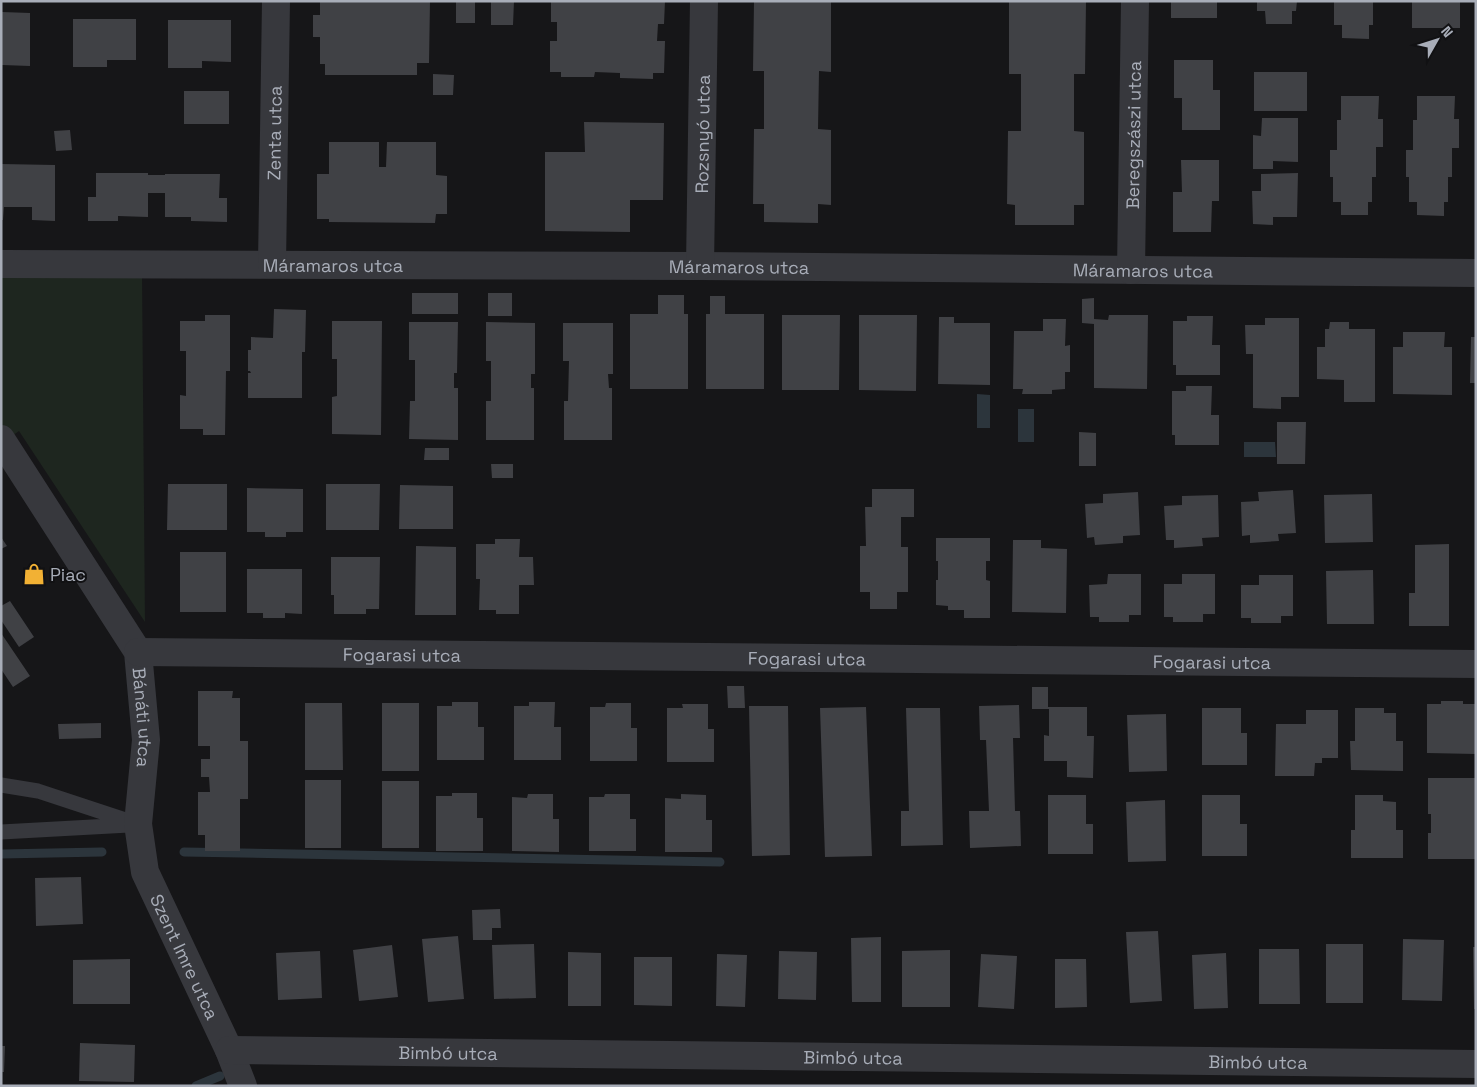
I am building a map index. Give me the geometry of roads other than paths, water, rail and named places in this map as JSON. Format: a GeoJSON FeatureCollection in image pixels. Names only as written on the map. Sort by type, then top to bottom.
{"type":"FeatureCollection","features":[{"type":"Feature","properties":{"kind":"street","name":"Zenta utca"},"geometry":{"type":"LineString","coordinates":[[272,264],[276,1]]}},
{"type":"Feature","properties":{"kind":"street","name":"Rozsnyó utca"},"geometry":{"type":"LineString","coordinates":[[700,266],[704,1]]}},
{"type":"Feature","properties":{"kind":"street","name":"Beregszászi utca"},"geometry":{"type":"LineString","coordinates":[[1131,270],[1135,1]]}},
{"type":"Feature","properties":{"kind":"street","name":"Máramaros utca"},"geometry":{"type":"LineString","coordinates":[[1,264],[700,266],[1476,273]]}},
{"type":"Feature","properties":{"kind":"street","name":"Bánáti utca"},"geometry":{"type":"LineString","coordinates":[[1,439],[138,652],[146,740],[138,824]]}},
{"type":"Feature","properties":{"kind":"street","name":"Fogarasi utca"},"geometry":{"type":"LineString","coordinates":[[138,652],[1476,664]]}},
{"type":"Feature","properties":{"kind":"street","name":"Szent Imre utca"},"geometry":{"type":"LineString","coordinates":[[138,824],[145,872],[229,1050],[243,1086]]}},
{"type":"Feature","properties":{"kind":"street","name":"Bimbó utca"},"geometry":{"type":"LineString","coordinates":[[229,1050],[1476,1064]]}},
{"type":"Feature","properties":{"kind":"lane"},"geometry":{"type":"LineString","coordinates":[[1,786],[38,791],[138,824]]}},
{"type":"Feature","properties":{"kind":"lane"},"geometry":{"type":"LineString","coordinates":[[1,832],[138,824]]}},
{"type":"Feature","properties":{"kind":"waterway"},"geometry":{"type":"LineString","coordinates":[[1,854],[102,852]]}},
{"type":"Feature","properties":{"kind":"waterway"},"geometry":{"type":"LineString","coordinates":[[184,852],[720,862]]}},
{"type":"Feature","properties":{"kind":"waterway"},"geometry":{"type":"LineString","coordinates":[[196,1086],[220,1076]]}},
{"type":"Feature","properties":{"kind":"place","name":"Piac"},"geometry":{"type":"Point","coordinates":[34,574]}}]}
